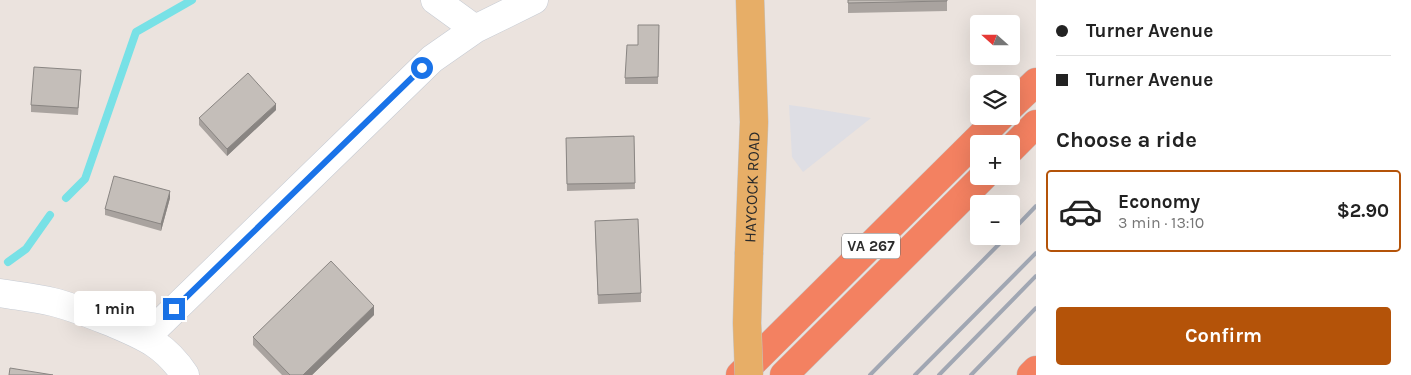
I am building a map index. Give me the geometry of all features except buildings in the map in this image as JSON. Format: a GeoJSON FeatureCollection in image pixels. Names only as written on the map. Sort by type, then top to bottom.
{"type":"FeatureCollection","features":[{"type":"Feature","properties":{"kind":"highway"},"geometry":{"type":"LineString","coordinates":[[1020,97],[1036,82]]}},
{"type":"Feature","properties":{"kind":"highway"},"geometry":{"type":"LineString","coordinates":[[1020,140],[1036,124]]}},
{"type":"Feature","properties":{"kind":"highway","name":"VA 267"},"geometry":{"type":"LineString","coordinates":[[740,375],[992,125]]}},
{"type":"Feature","properties":{"kind":"highway"},"geometry":{"type":"LineString","coordinates":[[784,375],[975,185]]}},
{"type":"Feature","properties":{"kind":"highway"},"geometry":{"type":"LineString","coordinates":[[1031,375],[1036,370]]}},
{"type":"Feature","properties":{"kind":"main road","name":"HAYCOCK ROAD"},"geometry":{"type":"LineString","coordinates":[[749,375],[747,323],[754,122],[750,0]]}},
{"type":"Feature","properties":{"kind":"street"},"geometry":{"type":"LineString","coordinates":[[435,0],[475,29]]}},
{"type":"Feature","properties":{"kind":"street"},"geometry":{"type":"LineString","coordinates":[[146,337],[432,59],[475,29],[534,0]]}},
{"type":"Feature","properties":{"kind":"street"},"geometry":{"type":"LineString","coordinates":[[0,293],[54,302],[92,314],[146,337],[158,345],[185,375]]}},
{"type":"Feature","properties":{"kind":"shaded area"},"geometry":{"type":"Polygon","coordinates":[[[789,105],[871,118],[803,172],[792,157],[789,105]]]}},
{"type":"Feature","properties":{"kind":"waterway"},"geometry":{"type":"LineString","coordinates":[[66,198],[85,179],[136,32],[192,0]]}},
{"type":"Feature","properties":{"kind":"waterway"},"geometry":{"type":"LineString","coordinates":[[8,262],[26,249],[50,215]]}},
{"type":"Feature","properties":{"kind":"railway"},"geometry":{"type":"LineString","coordinates":[[1020,223],[1036,206]]}},
{"type":"Feature","properties":{"kind":"railway"},"geometry":{"type":"LineString","coordinates":[[870,375],[998,245]]}},
{"type":"Feature","properties":{"kind":"railway"},"geometry":{"type":"LineString","coordinates":[[915,375],[1036,253]]}},
{"type":"Feature","properties":{"kind":"railway"},"geometry":{"type":"LineString","coordinates":[[939,375],[1036,276]]}},
{"type":"Feature","properties":{"kind":"railway"},"geometry":{"type":"LineString","coordinates":[[971,375],[1036,308]]}},
{"type":"Feature","properties":{"kind":"route"},"geometry":{"type":"LineString","coordinates":[[174,309],[422,68]]}}]}
